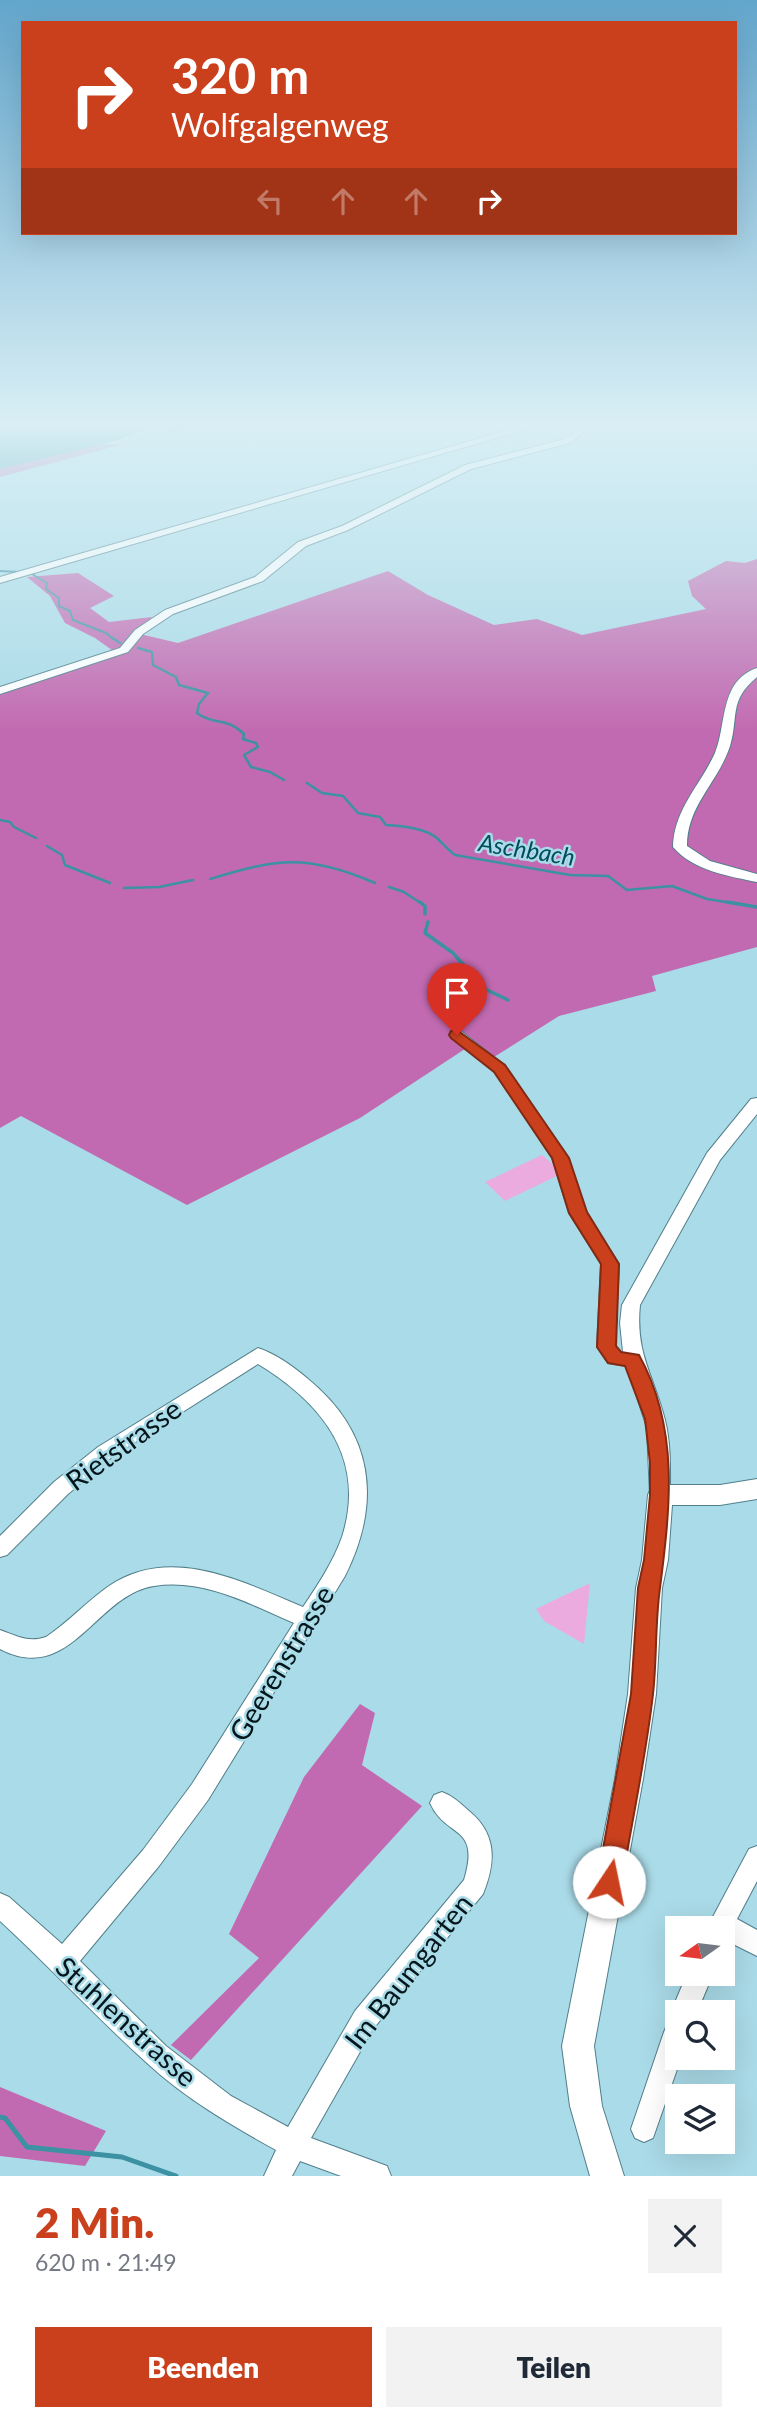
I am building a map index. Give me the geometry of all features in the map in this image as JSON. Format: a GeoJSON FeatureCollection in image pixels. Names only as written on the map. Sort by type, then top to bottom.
{"type":"FeatureCollection","features":[{"type":"Feature","properties":{"kind":"main road"},"geometry":{"type":"LineString","coordinates":[[607,2176],[586,2106],[578,2046],[629,1779],[640,1706],[649,1588],[655,1560],[660,1495],[720,1495],[757,1489]]}},
{"type":"Feature","properties":{"kind":"street"},"geometry":{"type":"LineString","coordinates":[[0,580],[182,528]]}},
{"type":"Feature","properties":{"kind":"street"},"geometry":{"type":"LineString","coordinates":[[0,691],[124,650],[152,622],[178,608],[259,579],[288,552],[344,528]]}},
{"type":"Feature","properties":{"kind":"street"},"geometry":{"type":"LineString","coordinates":[[757,671],[736,691],[726,724],[724,747],[690,802],[679,836],[680,847],[689,856],[734,873],[757,878]]}},
{"type":"Feature","properties":{"kind":"street"},"geometry":{"type":"LineString","coordinates":[[457,1035],[499,1068],[561,1158],[578,1213],[610,1264],[606,1347],[615,1358],[632,1360]]}},
{"type":"Feature","properties":{"kind":"street"},"geometry":{"type":"LineString","coordinates":[[660,1495],[660,1463],[655,1419],[632,1360],[627,1329],[631,1304],[713,1157],[757,1103]]}},
{"type":"Feature","properties":{"kind":"street","name":"Rietstrasse"},"geometry":{"type":"LineString","coordinates":[[0,1549],[61,1488],[105,1452],[258,1355]]}},
{"type":"Feature","properties":{"kind":"street","name":"Geerenstrasse"},"geometry":{"type":"LineString","coordinates":[[63,1962],[151,1858],[200,1792],[338,1570],[355,1532],[360,1507],[358,1465],[343,1427],[331,1411],[291,1376],[258,1355]]}},
{"type":"Feature","properties":{"kind":"street"},"geometry":{"type":"LineString","coordinates":[[0,1639],[14,1647],[29,1649],[57,1643],[70,1635],[115,1592],[140,1580],[167,1574],[200,1578],[308,1619]]}},
{"type":"Feature","properties":{"kind":"street","name":"Im Baumgarten"},"geometry":{"type":"LineString","coordinates":[[294,2145],[309,2112],[364,2020],[474,1886],[481,1864],[481,1841],[473,1829],[442,1803]]}},
{"type":"Feature","properties":{"kind":"street"},"geometry":{"type":"LineString","coordinates":[[725,1916],[757,1857]]}},
{"type":"Feature","properties":{"kind":"street","name":"Stuhlenstrasse"},"geometry":{"type":"LineString","coordinates":[[0,1905],[63,1962],[157,2055],[222,2105],[294,2145],[377,2176]]}},
{"type":"Feature","properties":{"kind":"street"},"geometry":{"type":"LineString","coordinates":[[735,1933],[757,1944]]}},
{"type":"Feature","properties":{"kind":"street"},"geometry":{"type":"LineString","coordinates":[[644,2129],[665,2067]]}},
{"type":"Feature","properties":{"kind":"street"},"geometry":{"type":"LineString","coordinates":[[278,2176],[294,2145]]}},
{"type":"Feature","properties":{"kind":"shaded area"},"geometry":{"type":"Polygon","coordinates":[[[757,559],[757,947],[652,976],[656,991],[559,1016],[494,1057],[474,1043],[360,1118],[187,1205],[21,1116],[0,1128],[0,692],[119,655],[95,638],[65,623],[50,596],[27,577],[78,573],[114,596],[90,608],[109,622],[152,617],[140,634],[178,643],[388,571],[428,595],[494,625],[537,619],[582,635],[706,609],[692,596],[688,581],[726,561],[745,563],[757,559]]]}},
{"type":"Feature","properties":{"kind":"shaded area"},"geometry":{"type":"Polygon","coordinates":[[[542,1155],[563,1173],[505,1201],[485,1182],[542,1155]]]}},
{"type":"Feature","properties":{"kind":"shaded area"},"geometry":{"type":"Polygon","coordinates":[[[590,1583],[584,1644],[544,1621],[536,1609],[590,1583]]]}},
{"type":"Feature","properties":{"kind":"shaded area"},"geometry":{"type":"Polygon","coordinates":[[[360,1704],[375,1713],[362,1765],[422,1806],[191,2060],[171,2045],[259,1958],[229,1934],[304,1777],[360,1704]]]}},
{"type":"Feature","properties":{"kind":"shaded area"},"geometry":{"type":"Polygon","coordinates":[[[0,2087],[106,2131],[85,2166],[0,2156],[0,2087]]]}},
{"type":"Feature","properties":{"kind":"waterway","name":"Aschbach"},"geometry":{"type":"LineString","coordinates":[[0,571],[20,572]]}},
{"type":"Feature","properties":{"kind":"waterway","name":"Aschbach"},"geometry":{"type":"LineString","coordinates":[[32,574],[47,583],[46,589],[59,598],[59,606],[70,611],[73,620],[106,633],[113,639]]}},
{"type":"Feature","properties":{"kind":"waterway","name":"Aschbach"},"geometry":{"type":"LineString","coordinates":[[111,637],[120,643]]}},
{"type":"Feature","properties":{"kind":"waterway","name":"Aschbach"},"geometry":{"type":"LineString","coordinates":[[138,648],[152,652],[153,665],[176,677],[179,685],[208,693],[199,704],[197,713],[237,728],[244,734],[243,739],[256,743],[258,747],[244,755],[251,767],[270,772],[284,780]]}},
{"type":"Feature","properties":{"kind":"waterway","name":"Aschbach"},"geometry":{"type":"LineString","coordinates":[[307,783],[322,793],[343,796],[358,813],[380,817],[386,825],[427,832],[455,855],[570,875],[608,876],[627,890],[672,886],[707,899],[738,904]]}},
{"type":"Feature","properties":{"kind":"waterway"},"geometry":{"type":"LineString","coordinates":[[0,820],[10,822],[14,827],[36,838]]}},
{"type":"Feature","properties":{"kind":"waterway"},"geometry":{"type":"LineString","coordinates":[[47,846],[62,855],[65,865],[110,883]]}},
{"type":"Feature","properties":{"kind":"waterway"},"geometry":{"type":"LineString","coordinates":[[210,879],[274,863],[293,862],[331,867],[375,883]]}},
{"type":"Feature","properties":{"kind":"waterway"},"geometry":{"type":"LineString","coordinates":[[124,888],[159,887],[193,880]]}},
{"type":"Feature","properties":{"kind":"waterway"},"geometry":{"type":"LineString","coordinates":[[389,887],[404,892],[422,904]]}},
{"type":"Feature","properties":{"kind":"waterway"},"geometry":{"type":"LineString","coordinates":[[420,902],[425,906],[425,914]]}},
{"type":"Feature","properties":{"kind":"waterway","name":"Aschbach"},"geometry":{"type":"LineString","coordinates":[[727,902],[757,907]]}},
{"type":"Feature","properties":{"kind":"waterway"},"geometry":{"type":"LineString","coordinates":[[428,922],[425,933],[453,953],[468,970]]}},
{"type":"Feature","properties":{"kind":"waterway"},"geometry":{"type":"LineString","coordinates":[[473,976],[485,989],[508,1000]]}},
{"type":"Feature","properties":{"kind":"waterway"},"geometry":{"type":"LineString","coordinates":[[0,2117],[5,2118],[27,2147],[122,2157],[176,2176]]}},
{"type":"Feature","properties":{"kind":"route"},"geometry":{"type":"LineString","coordinates":[[457,1035],[499,1068],[561,1158],[578,1213],[610,1264],[606,1347],[615,1358],[632,1360],[655,1419],[660,1463],[660,1495],[655,1560],[649,1588],[645,1664],[629,1779],[609,1882]]}}]}
